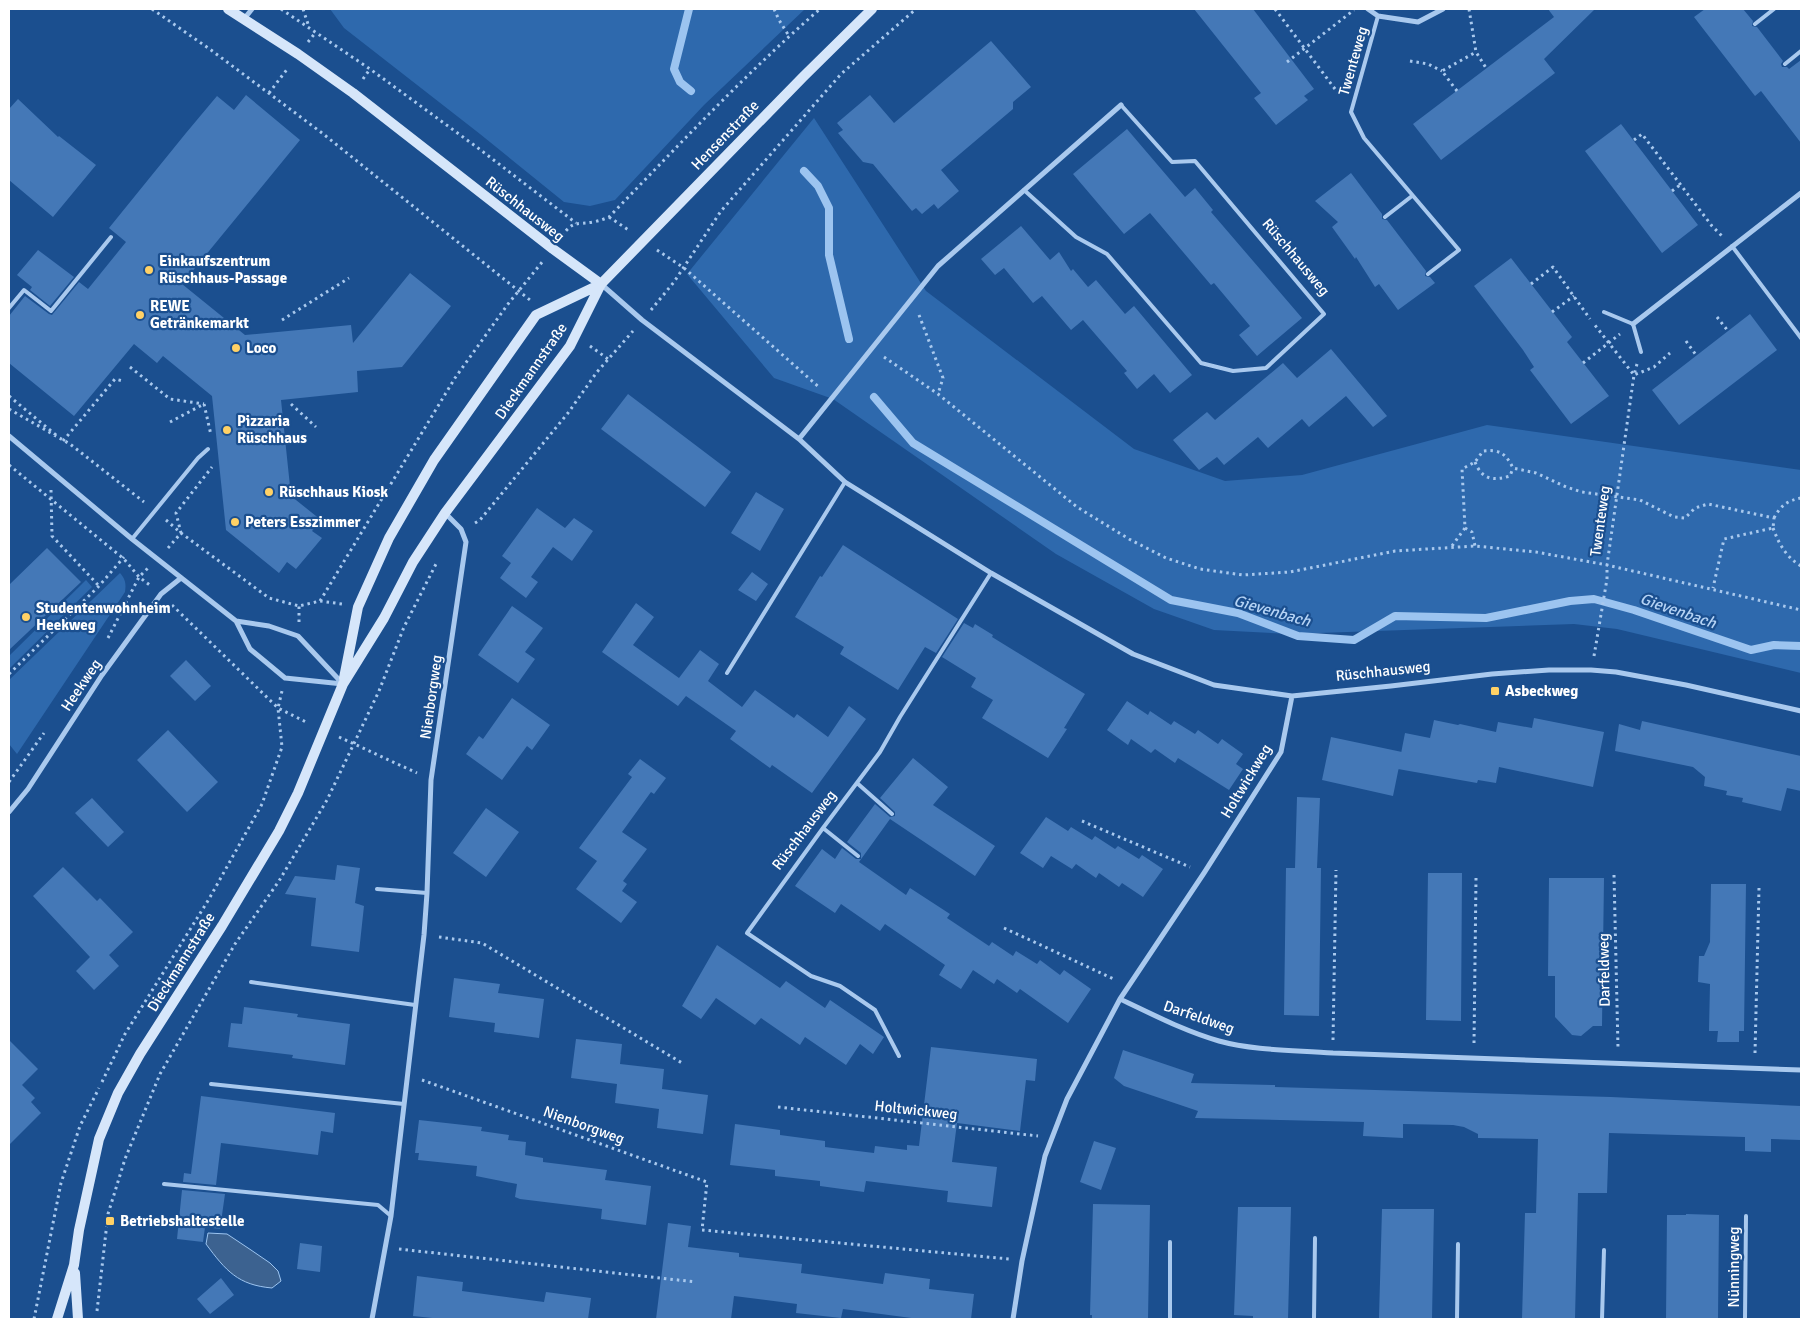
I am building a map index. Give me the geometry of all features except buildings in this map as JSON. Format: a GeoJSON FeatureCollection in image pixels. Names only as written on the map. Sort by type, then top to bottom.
{"type":"FeatureCollection","features":[{"type":"Feature","properties":{"kind":"street","name":"Rüschhausweg"},"geometry":{"type":"LineString","coordinates":[[228,9],[298,54],[353,93],[552,249],[601,284],[642,320],[799,439],[845,482],[991,573],[1133,654],[1214,685],[1292,696],[1492,674],[1549,670],[1591,670],[1616,672],[1686,685],[1801,710]]}},
{"type":"Feature","properties":{"kind":"street"},"geometry":{"type":"LineString","coordinates":[[244,19],[252,9]]}},
{"type":"Feature","properties":{"kind":"street","name":"Hensenstraße"},"geometry":{"type":"LineString","coordinates":[[601,284],[872,9]]}},
{"type":"Feature","properties":{"kind":"street","name":"Twenteweg"},"geometry":{"type":"LineString","coordinates":[[1368,9],[1378,16],[1418,22],[1443,9]]}},
{"type":"Feature","properties":{"kind":"street","name":"Rüschhausweg"},"geometry":{"type":"LineString","coordinates":[[799,439],[938,266],[1121,105]]}},
{"type":"Feature","properties":{"kind":"street"},"geometry":{"type":"LineString","coordinates":[[1633,324],[1801,193]]}},
{"type":"Feature","properties":{"kind":"street","name":"Dieckmannstraße"},"geometry":{"type":"LineString","coordinates":[[343,684],[358,607],[389,538],[434,460],[536,316],[601,284]]}},
{"type":"Feature","properties":{"kind":"street","name":"Dieckmannstraße"},"geometry":{"type":"LineString","coordinates":[[57,1319],[74,1265],[79,1230],[99,1139],[118,1092],[279,831],[298,793],[343,684],[384,618],[413,562],[445,513],[570,346],[601,284]]}},
{"type":"Feature","properties":{"kind":"street"},"geometry":{"type":"LineString","coordinates":[[9,436],[132,539],[236,621],[250,650],[285,678],[343,684]]}},
{"type":"Feature","properties":{"kind":"street","name":"Nienborgweg"},"geometry":{"type":"LineString","coordinates":[[372,1319],[391,1216],[428,893],[432,780],[466,542],[461,529],[445,513]]}},
{"type":"Feature","properties":{"kind":"street","name":"Heekweg"},"geometry":{"type":"LineString","coordinates":[[9,812],[28,789],[102,675],[161,594],[181,578]]}},
{"type":"Feature","properties":{"kind":"street"},"geometry":{"type":"LineString","coordinates":[[236,621],[269,626],[298,636],[343,684]]}},
{"type":"Feature","properties":{"kind":"street","name":"Holtwickweg"},"geometry":{"type":"LineString","coordinates":[[1013,1319],[1022,1261],[1045,1156],[1067,1099],[1128,986],[1204,873],[1281,752],[1292,696]]}},
{"type":"Feature","properties":{"kind":"street","name":"Darfeldweg"},"geometry":{"type":"LineString","coordinates":[[1120,999],[1169,1022],[1219,1041],[1266,1048],[1333,1053],[1801,1070]]}},
{"type":"Feature","properties":{"kind":"street","name":"Dieckmannstraße"},"geometry":{"type":"LineString","coordinates":[[74,1265],[78,1319]]}},
{"type":"Feature","properties":{"kind":"lane"},"geometry":{"type":"LineString","coordinates":[[1755,24],[1774,9]]}},
{"type":"Feature","properties":{"kind":"lane","name":"Twenteweg"},"geometry":{"type":"LineString","coordinates":[[1378,16],[1351,112],[1364,138],[1459,250],[1428,274]]}},
{"type":"Feature","properties":{"kind":"lane"},"geometry":{"type":"LineString","coordinates":[[1785,64],[1801,51]]}},
{"type":"Feature","properties":{"kind":"lane","name":"Rüschhausweg"},"geometry":{"type":"LineString","coordinates":[[1024,190],[1076,237],[1107,254],[1201,363],[1233,371],[1266,368],[1324,314],[1196,161],[1172,162],[1121,105]]}},
{"type":"Feature","properties":{"kind":"lane"},"geometry":{"type":"LineString","coordinates":[[1385,217],[1412,196]]}},
{"type":"Feature","properties":{"kind":"lane"},"geometry":{"type":"LineString","coordinates":[[9,308],[24,290],[51,311],[111,238]]}},
{"type":"Feature","properties":{"kind":"lane"},"geometry":{"type":"LineString","coordinates":[[1732,246],[1801,338]]}},
{"type":"Feature","properties":{"kind":"lane"},"geometry":{"type":"LineString","coordinates":[[1604,312],[1633,324],[1641,352]]}},
{"type":"Feature","properties":{"kind":"lane"},"geometry":{"type":"LineString","coordinates":[[132,539],[198,458],[208,449]]}},
{"type":"Feature","properties":{"kind":"lane"},"geometry":{"type":"LineString","coordinates":[[727,673],[845,482]]}},
{"type":"Feature","properties":{"kind":"lane","name":"Rüschhausweg"},"geometry":{"type":"LineString","coordinates":[[900,1056],[874,1010],[840,986],[811,976],[747,933],[880,752],[900,716],[991,573]]}},
{"type":"Feature","properties":{"kind":"lane"},"geometry":{"type":"LineString","coordinates":[[857,783],[892,814]]}},
{"type":"Feature","properties":{"kind":"lane"},"geometry":{"type":"LineString","coordinates":[[823,828],[858,856]]}},
{"type":"Feature","properties":{"kind":"lane"},"geometry":{"type":"LineString","coordinates":[[377,889],[428,893]]}},
{"type":"Feature","properties":{"kind":"lane"},"geometry":{"type":"LineString","coordinates":[[251,982],[415,1005]]}},
{"type":"Feature","properties":{"kind":"lane"},"geometry":{"type":"LineString","coordinates":[[211,1084],[404,1104]]}},
{"type":"Feature","properties":{"kind":"lane"},"geometry":{"type":"LineString","coordinates":[[164,1184],[378,1204],[391,1216]]}},
{"type":"Feature","properties":{"kind":"lane","name":"Nünningweg"},"geometry":{"type":"LineString","coordinates":[[1745,1319],[1746,1216]]}},
{"type":"Feature","properties":{"kind":"lane"},"geometry":{"type":"LineString","coordinates":[[1314,1319],[1316,1238]]}},
{"type":"Feature","properties":{"kind":"lane"},"geometry":{"type":"LineString","coordinates":[[1170,1242],[1170,1319]]}},
{"type":"Feature","properties":{"kind":"lane"},"geometry":{"type":"LineString","coordinates":[[1457,1319],[1458,1244]]}},
{"type":"Feature","properties":{"kind":"lane"},"geometry":{"type":"LineString","coordinates":[[1602,1319],[1604,1250]]}},
{"type":"Feature","properties":{"kind":"path"},"geometry":{"type":"LineString","coordinates":[[152,9],[211,50],[322,133],[545,311]]}},
{"type":"Feature","properties":{"kind":"path","name":"Rüschhausweg"},"geometry":{"type":"LineString","coordinates":[[281,9],[478,148],[576,223]]}},
{"type":"Feature","properties":{"kind":"path"},"geometry":{"type":"LineString","coordinates":[[303,9],[310,28]]}},
{"type":"Feature","properties":{"kind":"path"},"geometry":{"type":"LineString","coordinates":[[774,9],[789,36]]}},
{"type":"Feature","properties":{"kind":"path"},"geometry":{"type":"LineString","coordinates":[[320,600],[455,378],[508,304],[567,229],[576,223],[593,222],[609,217],[682,141],[789,36],[820,9]]}},
{"type":"Feature","properties":{"kind":"path"},"geometry":{"type":"LineString","coordinates":[[597,372],[674,282],[721,211],[841,74],[916,9]]}},
{"type":"Feature","properties":{"kind":"path","name":"Twenteweg"},"geometry":{"type":"LineString","coordinates":[[1274,9],[1305,47],[1351,112]]}},
{"type":"Feature","properties":{"kind":"path","name":"Twenteweg"},"geometry":{"type":"LineString","coordinates":[[1287,62],[1356,9]]}},
{"type":"Feature","properties":{"kind":"path"},"geometry":{"type":"LineString","coordinates":[[1469,9],[1476,52],[1486,68]]}},
{"type":"Feature","properties":{"kind":"path"},"geometry":{"type":"LineString","coordinates":[[1442,71],[1476,52]]}},
{"type":"Feature","properties":{"kind":"path"},"geometry":{"type":"LineString","coordinates":[[1410,61],[1428,64],[1442,71],[1457,91]]}},
{"type":"Feature","properties":{"kind":"path"},"geometry":{"type":"LineString","coordinates":[[1634,140],[1642,134],[1712,226],[1732,246]]}},
{"type":"Feature","properties":{"kind":"path"},"geometry":{"type":"LineString","coordinates":[[1672,191],[1680,185]]}},
{"type":"Feature","properties":{"kind":"path"},"geometry":{"type":"LineString","coordinates":[[1531,284],[1553,267]]}},
{"type":"Feature","properties":{"kind":"path"},"geometry":{"type":"LineString","coordinates":[[684,268],[832,398]]}},
{"type":"Feature","properties":{"kind":"path"},"geometry":{"type":"LineString","coordinates":[[282,320],[349,278]]}},
{"type":"Feature","properties":{"kind":"path"},"geometry":{"type":"LineString","coordinates":[[1552,312],[1574,296]]}},
{"type":"Feature","properties":{"kind":"path"},"geometry":{"type":"LineString","coordinates":[[909,303],[918,314],[943,378],[938,394]]}},
{"type":"Feature","properties":{"kind":"path"},"geometry":{"type":"LineString","coordinates":[[1717,316],[1728,331]]}},
{"type":"Feature","properties":{"kind":"path"},"geometry":{"type":"LineString","coordinates":[[1583,363],[1633,324]]}},
{"type":"Feature","properties":{"kind":"path"},"geometry":{"type":"LineString","coordinates":[[576,335],[608,359]]}},
{"type":"Feature","properties":{"kind":"path"},"geometry":{"type":"LineString","coordinates":[[1686,341],[1696,355]]}},
{"type":"Feature","properties":{"kind":"path"},"geometry":{"type":"LineString","coordinates":[[873,348],[938,394],[1077,507],[1129,539],[1166,558],[1200,569],[1243,576],[1290,572],[1395,551],[1475,546],[1536,552],[1607,565],[1713,588],[1801,610]]}},
{"type":"Feature","properties":{"kind":"path"},"geometry":{"type":"LineString","coordinates":[[130,368],[170,399],[204,404],[170,422]]}},
{"type":"Feature","properties":{"kind":"path","name":"Twenteweg"},"geometry":{"type":"LineString","coordinates":[[1591,670],[1607,579],[1607,565],[1634,375]]}},
{"type":"Feature","properties":{"kind":"path"},"geometry":{"type":"LineString","coordinates":[[63,441],[115,379],[123,381]]}},
{"type":"Feature","properties":{"kind":"path"},"geometry":{"type":"LineString","coordinates":[[9,396],[63,441],[72,441]]}},
{"type":"Feature","properties":{"kind":"path"},"geometry":{"type":"LineString","coordinates":[[291,404],[316,427]]}},
{"type":"Feature","properties":{"kind":"path"},"geometry":{"type":"LineString","coordinates":[[9,409],[70,444],[155,510],[181,533],[269,598],[299,606],[320,600],[358,607]]}},
{"type":"Feature","properties":{"kind":"path"},"geometry":{"type":"LineString","coordinates":[[1452,546],[1465,528],[1462,469],[1475,462],[1483,451],[1494,450],[1507,457],[1513,468],[1536,473],[1582,492],[1640,500],[1674,517],[1685,518],[1696,508],[1708,504],[1774,518]]}},
{"type":"Feature","properties":{"kind":"path"},"geometry":{"type":"LineString","coordinates":[[1475,462],[1479,472],[1490,479],[1501,479],[1510,476],[1513,468]]}},
{"type":"Feature","properties":{"kind":"path"},"geometry":{"type":"LineString","coordinates":[[9,465],[124,558],[140,577],[161,594],[278,708],[323,731],[432,780]]}},
{"type":"Feature","properties":{"kind":"path"},"geometry":{"type":"LineString","coordinates":[[48,469],[52,498],[52,536],[99,586]]}},
{"type":"Feature","properties":{"kind":"path"},"geometry":{"type":"LineString","coordinates":[[1801,498],[1789,500],[1780,508],[1774,518],[1773,528],[1779,543],[1787,555],[1801,566]]}},
{"type":"Feature","properties":{"kind":"path"},"geometry":{"type":"LineString","coordinates":[[176,513],[181,533]]}},
{"type":"Feature","properties":{"kind":"path"},"geometry":{"type":"LineString","coordinates":[[1465,528],[1472,532],[1475,546]]}},
{"type":"Feature","properties":{"kind":"path"},"geometry":{"type":"LineString","coordinates":[[1713,588],[1724,540],[1773,528]]}},
{"type":"Feature","properties":{"kind":"path"},"geometry":{"type":"LineString","coordinates":[[158,559],[181,533]]}},
{"type":"Feature","properties":{"kind":"path"},"geometry":{"type":"LineString","coordinates":[[9,674],[99,586],[124,558],[132,539]]}},
{"type":"Feature","properties":{"kind":"path"},"geometry":{"type":"LineString","coordinates":[[298,636],[299,606]]}},
{"type":"Feature","properties":{"kind":"path"},"geometry":{"type":"LineString","coordinates":[[278,708],[285,678]]}},
{"type":"Feature","properties":{"kind":"path"},"geometry":{"type":"LineString","coordinates":[[96,1319],[108,1214],[125,1159],[160,1074],[235,944],[279,881],[327,800],[379,691]]}},
{"type":"Feature","properties":{"kind":"path"},"geometry":{"type":"LineString","coordinates":[[1082,821],[1204,873]]}},
{"type":"Feature","properties":{"kind":"path"},"geometry":{"type":"LineString","coordinates":[[1333,1053],[1336,870]]}},
{"type":"Feature","properties":{"kind":"path","name":"Darfeldweg"},"geometry":{"type":"LineString","coordinates":[[1614,875],[1618,1064]]}},
{"type":"Feature","properties":{"kind":"path"},"geometry":{"type":"LineString","coordinates":[[1474,1058],[1476,878]]}},
{"type":"Feature","properties":{"kind":"path"},"geometry":{"type":"LineString","coordinates":[[1755,1069],[1759,888]]}},
{"type":"Feature","properties":{"kind":"path"},"geometry":{"type":"LineString","coordinates":[[1004,928],[1128,986]]}},
{"type":"Feature","properties":{"kind":"path"},"geometry":{"type":"LineString","coordinates":[[424,935],[482,943],[682,1062]]}},
{"type":"Feature","properties":{"kind":"path","name":"Nienborgweg"},"geometry":{"type":"LineString","coordinates":[[407,1074],[707,1182],[702,1230],[1022,1261]]}},
{"type":"Feature","properties":{"kind":"path","name":"Holtwickweg"},"geometry":{"type":"LineString","coordinates":[[778,1107],[1051,1138]]}},
{"type":"Feature","properties":{"kind":"path"},"geometry":{"type":"LineString","coordinates":[[386,1248],[696,1282]]}},
{"type":"Feature","properties":{"kind":"shaded area"},"geometry":{"type":"Polygon","coordinates":[[[330,9],[805,9],[704,105],[615,200],[590,206],[564,202],[344,28],[330,9]]]}},
{"type":"Feature","properties":{"kind":"shaded area"},"geometry":{"type":"Polygon","coordinates":[[[814,118],[926,291],[1134,449],[1225,481],[1302,475],[1487,425],[1801,470],[1801,673],[1617,629],[1574,624],[1291,634],[1214,630],[1154,609],[1056,554],[833,399],[774,378],[687,274],[814,118]]]}},
{"type":"Feature","properties":{"kind":"shaded area"},"geometry":{"type":"Polygon","coordinates":[[[120,573],[125,582],[125,592],[17,754],[9,744],[9,680],[120,573]]]}},
{"type":"Feature","properties":{"kind":"shaded area"},"geometry":{"type":"Polygon","coordinates":[[[86,580],[92,587],[9,669],[9,656],[86,580]]]}},
{"type":"Feature","properties":{"kind":"shaded area"},"geometry":{"type":"Polygon","coordinates":[[[208,1233],[227,1234],[270,1263],[278,1271],[281,1281],[272,1288],[250,1284],[241,1280],[220,1262],[206,1244],[208,1233]]]}},
{"type":"Feature","properties":{"kind":"waterway","name":"Gievenbach"},"geometry":{"type":"LineString","coordinates":[[689,9],[674,69],[680,82],[691,91]]}},
{"type":"Feature","properties":{"kind":"waterway","name":"Gievenbach"},"geometry":{"type":"LineString","coordinates":[[804,171],[818,186],[829,208],[829,255],[849,339]]}},
{"type":"Feature","properties":{"kind":"waterway","name":"Gievenbach"},"geometry":{"type":"LineString","coordinates":[[874,397],[913,443],[1171,600],[1238,613],[1298,636],[1354,640],[1395,616],[1486,618],[1570,601],[1594,599],[1634,610],[1751,650],[1774,645],[1801,646]]}},
{"type":"Feature","properties":{"kind":"place","name":"Einkaufszentrum Rüschhaus-Passage"},"geometry":{"type":"Point","coordinates":[149,270]}},
{"type":"Feature","properties":{"kind":"place","name":"REWE Getränkemarkt"},"geometry":{"type":"Point","coordinates":[140,315]}},
{"type":"Feature","properties":{"kind":"place","name":"Loco"},"geometry":{"type":"Point","coordinates":[236,348]}},
{"type":"Feature","properties":{"kind":"place","name":"Pizzaria Rüschhaus"},"geometry":{"type":"Point","coordinates":[227,430]}},
{"type":"Feature","properties":{"kind":"place","name":"Rüschhaus Kiosk"},"geometry":{"type":"Point","coordinates":[269,492]}},
{"type":"Feature","properties":{"kind":"place","name":"Peters Esszimmer"},"geometry":{"type":"Point","coordinates":[235,522]}},
{"type":"Feature","properties":{"kind":"place","name":"Studentenwohnheim Heekweg"},"geometry":{"type":"Point","coordinates":[26,617]}},
{"type":"Feature","properties":{"kind":"place","name":"Asbeckweg"},"geometry":{"type":"Point","coordinates":[1495,691]}},
{"type":"Feature","properties":{"kind":"place","name":"Betriebshaltestelle"},"geometry":{"type":"Point","coordinates":[110,1221]}}]}
